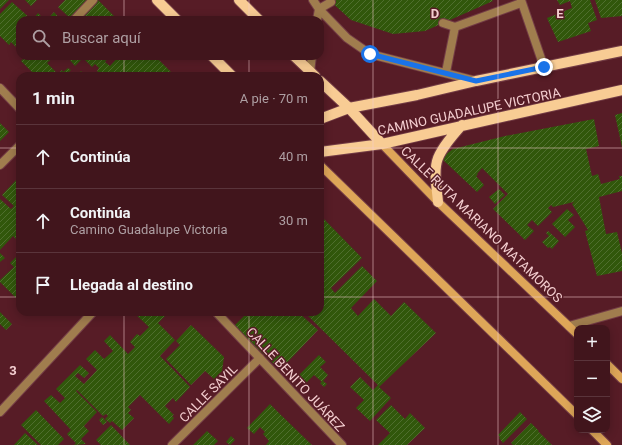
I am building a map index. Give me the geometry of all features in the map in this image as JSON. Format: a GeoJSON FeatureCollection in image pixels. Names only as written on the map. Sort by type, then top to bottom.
{"type":"FeatureCollection","features":[{"type":"Feature","properties":{"kind":"main road"},"geometry":{"type":"LineString","coordinates":[[157,0],[173,16]]}},
{"type":"Feature","properties":{"kind":"main road"},"geometry":{"type":"LineString","coordinates":[[240,0],[255,16]]}},
{"type":"Feature","properties":{"kind":"main road","name":"CAMINO GUADALUPE VICTORIA"},"geometry":{"type":"LineString","coordinates":[[324,117],[349,108],[622,51]]}},
{"type":"Feature","properties":{"kind":"main road"},"geometry":{"type":"LineString","coordinates":[[216,60],[228,72]]}},
{"type":"Feature","properties":{"kind":"main road"},"geometry":{"type":"LineString","coordinates":[[298,60],[310,72]]}},
{"type":"Feature","properties":{"kind":"main road","name":"CALLE RUTA MARIANO MATAMOROS"},"geometry":{"type":"LineString","coordinates":[[324,85],[349,108],[438,202],[574,331]]}},
{"type":"Feature","properties":{"kind":"main road","name":"CAMINO GUADALUPE VICTORIA"},"geometry":{"type":"LineString","coordinates":[[324,151],[382,144],[622,90]]}},
{"type":"Feature","properties":{"kind":"main road"},"geometry":{"type":"LineString","coordinates":[[438,202],[435,176],[437,160],[446,145],[462,125]]}},
{"type":"Feature","properties":{"kind":"main road"},"geometry":{"type":"LineString","coordinates":[[324,169],[574,412]]}},
{"type":"Feature","properties":{"kind":"main road"},"geometry":{"type":"LineString","coordinates":[[610,367],[622,379]]}},
{"type":"Feature","properties":{"kind":"main road"},"geometry":{"type":"LineString","coordinates":[[595,433],[608,445]]}},
{"type":"Feature","properties":{"kind":"street"},"geometry":{"type":"LineString","coordinates":[[78,16],[94,0]]}},
{"type":"Feature","properties":{"kind":"street"},"geometry":{"type":"LineString","coordinates":[[313,0],[319,9],[347,38],[370,54],[446,72],[476,81]]}},
{"type":"Feature","properties":{"kind":"street"},"geometry":{"type":"LineString","coordinates":[[443,23],[455,27],[521,1],[544,67]]}},
{"type":"Feature","properties":{"kind":"street"},"geometry":{"type":"LineString","coordinates":[[318,16],[319,9],[331,2]]}},
{"type":"Feature","properties":{"kind":"street"},"geometry":{"type":"LineString","coordinates":[[446,72],[455,27]]}},
{"type":"Feature","properties":{"kind":"street"},"geometry":{"type":"LineString","coordinates":[[312,60],[312,72]]}},
{"type":"Feature","properties":{"kind":"street"},"geometry":{"type":"LineString","coordinates":[[0,88],[16,105]]}},
{"type":"Feature","properties":{"kind":"street"},"geometry":{"type":"LineString","coordinates":[[0,165],[16,149]]}},
{"type":"Feature","properties":{"kind":"street"},"geometry":{"type":"LineString","coordinates":[[569,326],[622,311]]}},
{"type":"Feature","properties":{"kind":"street"},"geometry":{"type":"LineString","coordinates":[[0,412],[89,316]]}},
{"type":"Feature","properties":{"kind":"street","name":"CALLE BENITO JUÁREZ"},"geometry":{"type":"LineString","coordinates":[[220,316],[342,445]]}},
{"type":"Feature","properties":{"kind":"street","name":"CALLE SAYIL"},"geometry":{"type":"LineString","coordinates":[[172,445],[260,358]]}},
{"type":"Feature","properties":{"kind":"building"},"geometry":{"type":"Polygon","coordinates":[[[0,0],[9,0],[0,9],[0,0]]]}},
{"type":"Feature","properties":{"kind":"building"},"geometry":{"type":"Polygon","coordinates":[[[25,0],[37,0],[31,6],[25,0]]]}},
{"type":"Feature","properties":{"kind":"building"},"geometry":{"type":"Polygon","coordinates":[[[65,0],[98,0],[114,16],[68,16],[58,7],[65,0]]]}},
{"type":"Feature","properties":{"kind":"building"},"geometry":{"type":"Polygon","coordinates":[[[329,0],[493,1],[425,31],[393,34],[351,20],[329,0]]]}},
{"type":"Feature","properties":{"kind":"building"},"geometry":{"type":"Polygon","coordinates":[[[557,0],[590,0],[597,20],[588,23],[591,31],[558,42],[547,18],[572,8],[570,1],[560,5],[557,0]]]}},
{"type":"Feature","properties":{"kind":"building"},"geometry":{"type":"Polygon","coordinates":[[[595,0],[622,0],[622,16],[601,18],[595,0]]]}},
{"type":"Feature","properties":{"kind":"building"},"geometry":{"type":"Polygon","coordinates":[[[12,2],[28,16],[16,16],[16,47],[11,42],[9,45],[0,36],[0,14],[12,2]]]}},
{"type":"Feature","properties":{"kind":"building"},"geometry":{"type":"Polygon","coordinates":[[[54,12],[58,16],[50,16],[54,12]]]}},
{"type":"Feature","properties":{"kind":"building"},"geometry":{"type":"Polygon","coordinates":[[[50,60],[47,63],[56,72],[32,72],[21,61],[50,60]]]}},
{"type":"Feature","properties":{"kind":"building"},"geometry":{"type":"Polygon","coordinates":[[[70,60],[81,60],[75,66],[70,60]]]}},
{"type":"Feature","properties":{"kind":"building"},"geometry":{"type":"Polygon","coordinates":[[[85,60],[106,60],[105,62],[110,66],[115,60],[159,60],[171,72],[98,72],[97,71],[99,68],[95,64],[92,67],[85,60]]]}},
{"type":"Feature","properties":{"kind":"building"},"geometry":{"type":"Polygon","coordinates":[[[68,68],[71,70],[69,72],[63,72],[68,68]]]}},
{"type":"Feature","properties":{"kind":"building"},"geometry":{"type":"Polygon","coordinates":[[[622,113],[622,147],[615,115],[622,113]]]}},
{"type":"Feature","properties":{"kind":"building"},"geometry":{"type":"Polygon","coordinates":[[[594,119],[599,146],[586,149],[592,176],[598,174],[601,184],[620,179],[619,176],[622,176],[622,191],[599,197],[606,234],[617,232],[622,253],[622,271],[597,276],[585,231],[588,230],[572,204],[574,202],[553,207],[551,205],[548,208],[552,212],[538,226],[532,220],[527,225],[534,231],[525,240],[493,209],[508,194],[482,168],[476,176],[484,185],[477,192],[441,158],[453,149],[505,136],[594,119]]]}},
{"type":"Feature","properties":{"kind":"building"},"geometry":{"type":"Polygon","coordinates":[[[0,123],[9,132],[0,141],[0,123]]]}},
{"type":"Feature","properties":{"kind":"building"},"geometry":{"type":"Polygon","coordinates":[[[16,180],[16,239],[13,236],[0,250],[0,199],[11,209],[14,206],[2,195],[16,180]]]}},
{"type":"Feature","properties":{"kind":"building"},"geometry":{"type":"Polygon","coordinates":[[[499,189],[505,195],[495,204],[489,197],[499,189]]]}},
{"type":"Feature","properties":{"kind":"building"},"geometry":{"type":"Polygon","coordinates":[[[567,209],[574,215],[568,220],[575,227],[565,237],[552,224],[567,209]]]}},
{"type":"Feature","properties":{"kind":"building"},"geometry":{"type":"Polygon","coordinates":[[[324,219],[362,258],[331,288],[335,293],[362,266],[377,281],[351,308],[358,316],[374,299],[391,316],[404,302],[436,333],[379,387],[391,398],[370,421],[356,408],[364,400],[350,387],[360,377],[373,390],[378,385],[308,316],[324,316],[324,219]]]}},
{"type":"Feature","properties":{"kind":"building"},"geometry":{"type":"Polygon","coordinates":[[[548,231],[559,241],[552,249],[550,247],[548,248],[542,242],[549,236],[546,233],[548,231]]]}},
{"type":"Feature","properties":{"kind":"building"},"geometry":{"type":"Polygon","coordinates":[[[0,253],[5,258],[0,262],[0,253]]]}},
{"type":"Feature","properties":{"kind":"building"},"geometry":{"type":"Polygon","coordinates":[[[16,257],[16,298],[0,282],[0,280],[14,267],[10,263],[16,257]]]}},
{"type":"Feature","properties":{"kind":"building"},"geometry":{"type":"Polygon","coordinates":[[[0,312],[12,324],[6,330],[0,324],[0,312]]]}},
{"type":"Feature","properties":{"kind":"building"},"geometry":{"type":"Polygon","coordinates":[[[137,316],[165,316],[158,323],[175,340],[160,356],[190,387],[176,402],[173,398],[165,406],[174,415],[172,416],[174,418],[169,424],[140,395],[128,407],[131,410],[128,413],[134,418],[122,430],[112,421],[110,423],[105,419],[108,416],[106,414],[103,416],[77,390],[76,391],[97,412],[84,426],[89,431],[81,439],[86,444],[74,445],[76,443],[67,434],[71,430],[44,401],[51,395],[60,403],[65,398],[56,389],[80,365],[89,373],[84,378],[78,373],[75,376],[84,384],[97,370],[86,359],[95,350],[104,359],[113,351],[104,341],[110,335],[128,354],[135,347],[130,342],[137,334],[140,336],[149,327],[137,316]]]}},
{"type":"Feature","properties":{"kind":"building"},"geometry":{"type":"Polygon","coordinates":[[[244,316],[302,316],[318,330],[280,370],[234,326],[244,316]]]}},
{"type":"Feature","properties":{"kind":"building"},"geometry":{"type":"Polygon","coordinates":[[[191,325],[224,357],[222,371],[214,379],[205,371],[191,385],[166,359],[180,345],[176,341],[191,325]]]}},
{"type":"Feature","properties":{"kind":"building"},"geometry":{"type":"Polygon","coordinates":[[[319,355],[326,362],[320,367],[328,375],[323,381],[327,384],[324,387],[320,383],[322,382],[314,375],[306,383],[298,376],[319,355]]]}},
{"type":"Feature","properties":{"kind":"building"},"geometry":{"type":"Polygon","coordinates":[[[270,404],[312,445],[266,445],[269,441],[263,434],[265,432],[260,427],[254,434],[247,428],[270,404]]]}},
{"type":"Feature","properties":{"kind":"building"},"geometry":{"type":"Polygon","coordinates":[[[391,405],[405,419],[410,413],[425,428],[407,445],[378,445],[390,433],[376,420],[391,405]]]}},
{"type":"Feature","properties":{"kind":"building"},"geometry":{"type":"Polygon","coordinates":[[[36,410],[64,439],[58,445],[41,445],[21,425],[36,410]]]}},
{"type":"Feature","properties":{"kind":"building"},"geometry":{"type":"Polygon","coordinates":[[[520,412],[527,419],[503,443],[498,435],[520,412]]]}},
{"type":"Feature","properties":{"kind":"building"},"geometry":{"type":"Polygon","coordinates":[[[102,417],[107,422],[103,425],[99,420],[102,417]]]}},
{"type":"Feature","properties":{"kind":"building"},"geometry":{"type":"Polygon","coordinates":[[[531,423],[552,445],[513,445],[511,443],[531,423]]]}},
{"type":"Feature","properties":{"kind":"building"},"geometry":{"type":"Polygon","coordinates":[[[111,425],[130,445],[101,445],[96,440],[111,425]]]}},
{"type":"Feature","properties":{"kind":"building"},"geometry":{"type":"Polygon","coordinates":[[[207,431],[218,441],[214,445],[193,445],[207,431]]]}},
{"type":"Feature","properties":{"kind":"building"},"geometry":{"type":"Polygon","coordinates":[[[25,433],[38,445],[14,445],[25,433]]]}},
{"type":"Feature","properties":{"kind":"building"},"geometry":{"type":"Polygon","coordinates":[[[231,436],[235,440],[230,445],[226,442],[231,436]]]}},
{"type":"Feature","properties":{"kind":"route"},"geometry":{"type":"LineString","coordinates":[[370,54],[446,72],[476,81],[544,67]]}}]}
